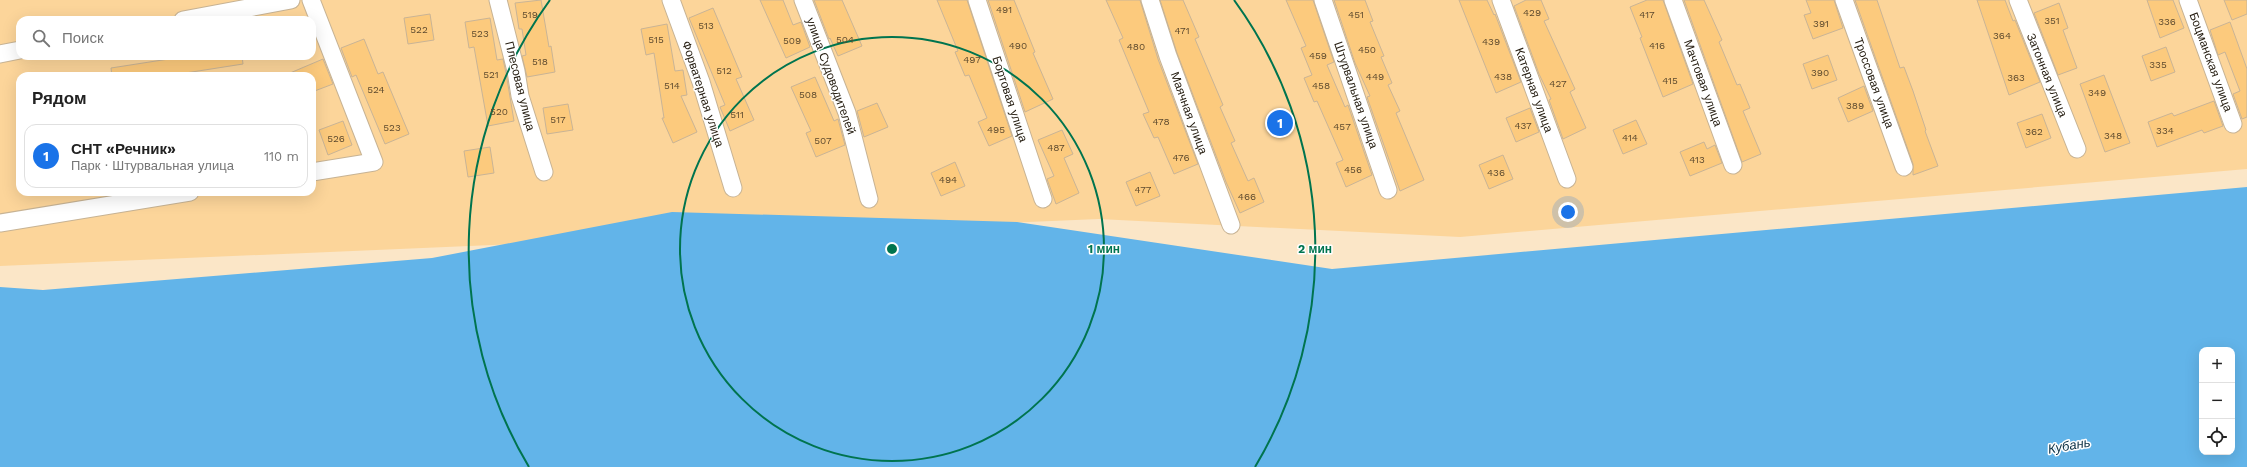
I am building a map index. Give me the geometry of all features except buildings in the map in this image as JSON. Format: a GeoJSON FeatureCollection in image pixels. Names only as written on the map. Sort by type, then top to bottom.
{"type":"FeatureCollection","features":[{"type":"Feature","properties":{"kind":"street"},"geometry":{"type":"LineString","coordinates":[[205,16],[291,0]]}},
{"type":"Feature","properties":{"kind":"street"},"geometry":{"type":"LineString","coordinates":[[311,0],[374,162],[316,171]]}},
{"type":"Feature","properties":{"kind":"street","name":"Плесовая улица"},"geometry":{"type":"LineString","coordinates":[[498,0],[520,96],[544,172]]}},
{"type":"Feature","properties":{"kind":"street","name":"Форватерная улица"},"geometry":{"type":"LineString","coordinates":[[671,0],[701,82],[733,188]]}},
{"type":"Feature","properties":{"kind":"street","name":"улица Судоводителей"},"geometry":{"type":"LineString","coordinates":[[803,0],[847,113],[869,199]]}},
{"type":"Feature","properties":{"kind":"street","name":"Бортовая улица"},"geometry":{"type":"LineString","coordinates":[[977,0],[1043,199]]}},
{"type":"Feature","properties":{"kind":"street","name":"Маячная улица"},"geometry":{"type":"LineString","coordinates":[[1150,0],[1168,56],[1231,225]]}},
{"type":"Feature","properties":{"kind":"street","name":"Штурвальная улица"},"geometry":{"type":"LineString","coordinates":[[1323,0],[1388,190]]}},
{"type":"Feature","properties":{"kind":"street","name":"Катерная улица"},"geometry":{"type":"LineString","coordinates":[[1501,0],[1567,179]]}},
{"type":"Feature","properties":{"kind":"street","name":"Мачтовая улица"},"geometry":{"type":"LineString","coordinates":[[1673,0],[1732,165]]}},
{"type":"Feature","properties":{"kind":"street","name":"Троссовая улица"},"geometry":{"type":"LineString","coordinates":[[1844,0],[1904,167]]}},
{"type":"Feature","properties":{"kind":"street","name":"Затонная улица"},"geometry":{"type":"LineString","coordinates":[[2018,0],[2077,149]]}},
{"type":"Feature","properties":{"kind":"street","name":"Боцманская улица"},"geometry":{"type":"LineString","coordinates":[[2188,0],[2233,124]]}},
{"type":"Feature","properties":{"kind":"street"},"geometry":{"type":"LineString","coordinates":[[0,54],[16,51]]}},
{"type":"Feature","properties":{"kind":"street"},"geometry":{"type":"LineString","coordinates":[[0,223],[165,196]]}},
{"type":"Feature","properties":{"kind":"shaded area"},"geometry":{"type":"Polygon","coordinates":[[[0,0],[2247,0],[2247,169],[1460,237],[1099,219],[0,266],[0,0]]]}},
{"type":"Feature","properties":{"kind":"water","name":"Кубань"},"geometry":{"type":"Polygon","coordinates":[[[2247,187],[2247,467],[0,467],[0,287],[43,290],[432,258],[672,212],[1017,222],[1332,269],[2247,187]]]}},
{"type":"Feature","properties":{"kind":"place","name":"СНТ «Речник»"},"geometry":{"type":"Point","coordinates":[1280,123]}}]}
